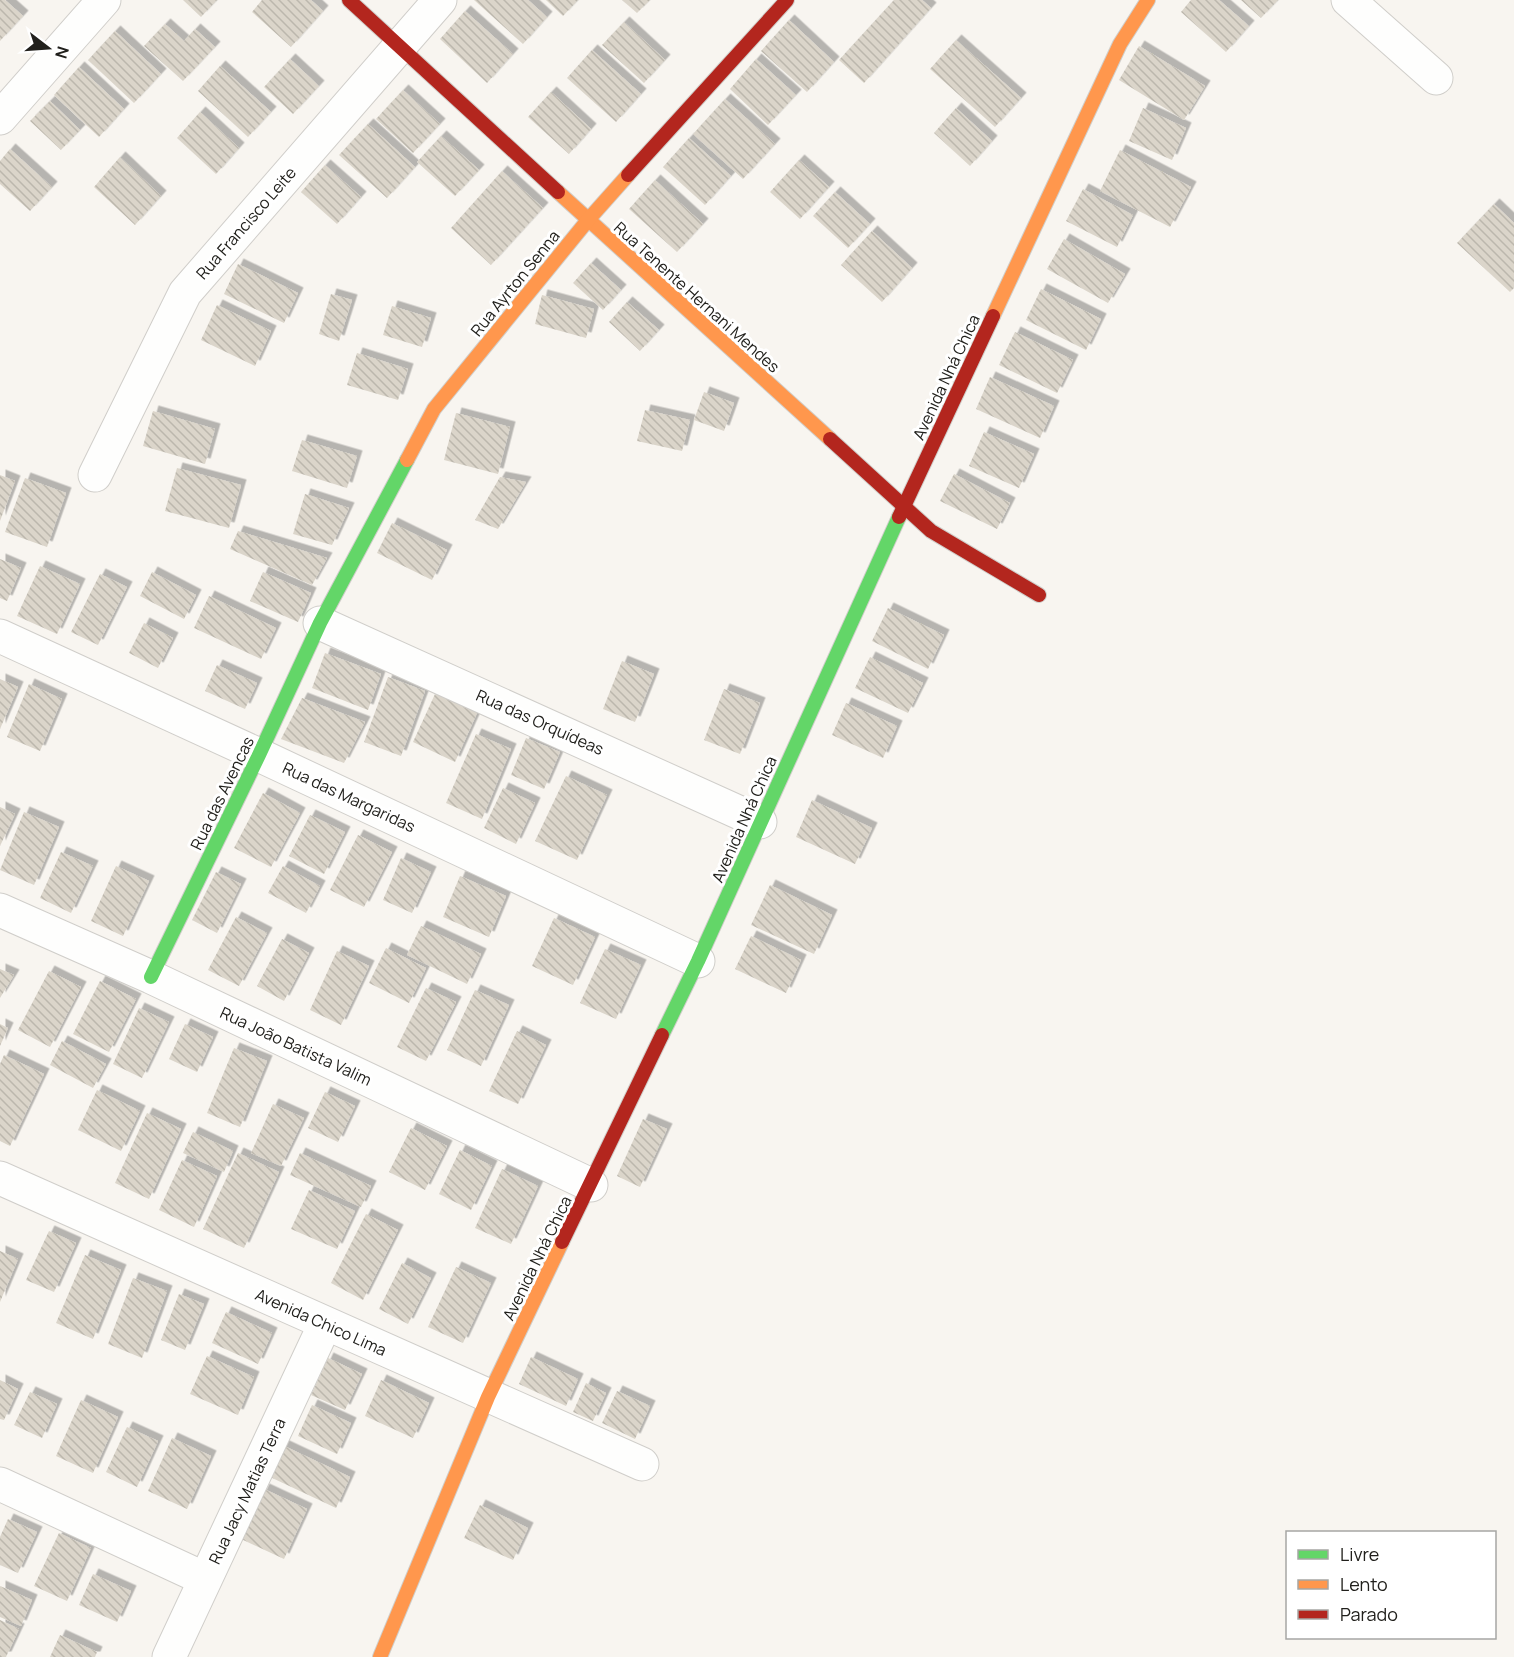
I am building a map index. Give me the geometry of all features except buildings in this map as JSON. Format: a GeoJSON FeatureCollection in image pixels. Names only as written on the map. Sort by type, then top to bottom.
{"type":"FeatureCollection","features":[{"type":"Feature","properties":{"kind":"street"},"geometry":{"type":"LineString","coordinates":[[0,118],[104,0]]}},
{"type":"Feature","properties":{"kind":"street","name":"Rua Tenente Hernani Mendes"},"geometry":{"type":"LineString","coordinates":[[349,0],[931,531],[1040,595]]}},
{"type":"Feature","properties":{"kind":"street","name":"Rua Francisco Leite"},"geometry":{"type":"LineString","coordinates":[[96,475],[185,293],[440,0]]}},
{"type":"Feature","properties":{"kind":"street","name":"Rua Ayrton Senna"},"geometry":{"type":"LineString","coordinates":[[320,623],[434,409],[588,220],[787,0]]}},
{"type":"Feature","properties":{"kind":"street","name":"Avenida Nhá Chica"},"geometry":{"type":"LineString","coordinates":[[380,1657],[488,1397],[698,961],[904,507],[1120,44],[1148,0]]}},
{"type":"Feature","properties":{"kind":"street"},"geometry":{"type":"LineString","coordinates":[[1348,0],[1436,78]]}},
{"type":"Feature","properties":{"kind":"street","name":"Rua das Avencas"},"geometry":{"type":"LineString","coordinates":[[151,977],[259,755],[320,623]]}},
{"type":"Feature","properties":{"kind":"street","name":"Rua das Orquídeas"},"geometry":{"type":"LineString","coordinates":[[320,623],[760,822]]}},
{"type":"Feature","properties":{"kind":"street","name":"Rua das Margaridas"},"geometry":{"type":"LineString","coordinates":[[0,636],[698,961]]}},
{"type":"Feature","properties":{"kind":"street","name":"Rua João Batista Valim"},"geometry":{"type":"LineString","coordinates":[[0,910],[151,977],[591,1185]]}},
{"type":"Feature","properties":{"kind":"street","name":"Avenida Chico Lima"},"geometry":{"type":"LineString","coordinates":[[0,1178],[642,1464]]}},
{"type":"Feature","properties":{"kind":"street","name":"Rua Jacy Matias Terra"},"geometry":{"type":"LineString","coordinates":[[169,1657],[325,1324]]}},
{"type":"Feature","properties":{"kind":"street"},"geometry":{"type":"LineString","coordinates":[[0,1484],[205,1579]]}},
{"type":"Feature","properties":{"kind":"traffic: fast"},"geometry":{"type":"LineString","coordinates":[[151,977],[259,755],[320,623],[407,460]]}},
{"type":"Feature","properties":{"kind":"traffic: fast"},"geometry":{"type":"LineString","coordinates":[[662,1035],[698,961],[899,517]]}},
{"type":"Feature","properties":{"kind":"traffic: slow"},"geometry":{"type":"LineString","coordinates":[[993,316],[1120,44],[1148,0]]}},
{"type":"Feature","properties":{"kind":"traffic: slow"},"geometry":{"type":"LineString","coordinates":[[407,460],[434,409],[588,220],[628,175]]}},
{"type":"Feature","properties":{"kind":"traffic: slow"},"geometry":{"type":"LineString","coordinates":[[558,192],[830,439]]}},
{"type":"Feature","properties":{"kind":"traffic: slow"},"geometry":{"type":"LineString","coordinates":[[380,1657],[488,1397],[562,1242]]}},
{"type":"Feature","properties":{"kind":"traffic: jam"},"geometry":{"type":"LineString","coordinates":[[349,0],[558,192]]}},
{"type":"Feature","properties":{"kind":"traffic: jam"},"geometry":{"type":"LineString","coordinates":[[628,175],[787,0]]}},
{"type":"Feature","properties":{"kind":"traffic: jam"},"geometry":{"type":"LineString","coordinates":[[899,517],[993,316]]}},
{"type":"Feature","properties":{"kind":"traffic: jam"},"geometry":{"type":"LineString","coordinates":[[830,439],[931,531],[1039,595]]}},
{"type":"Feature","properties":{"kind":"traffic: jam"},"geometry":{"type":"LineString","coordinates":[[562,1242],[662,1035]]}}]}
